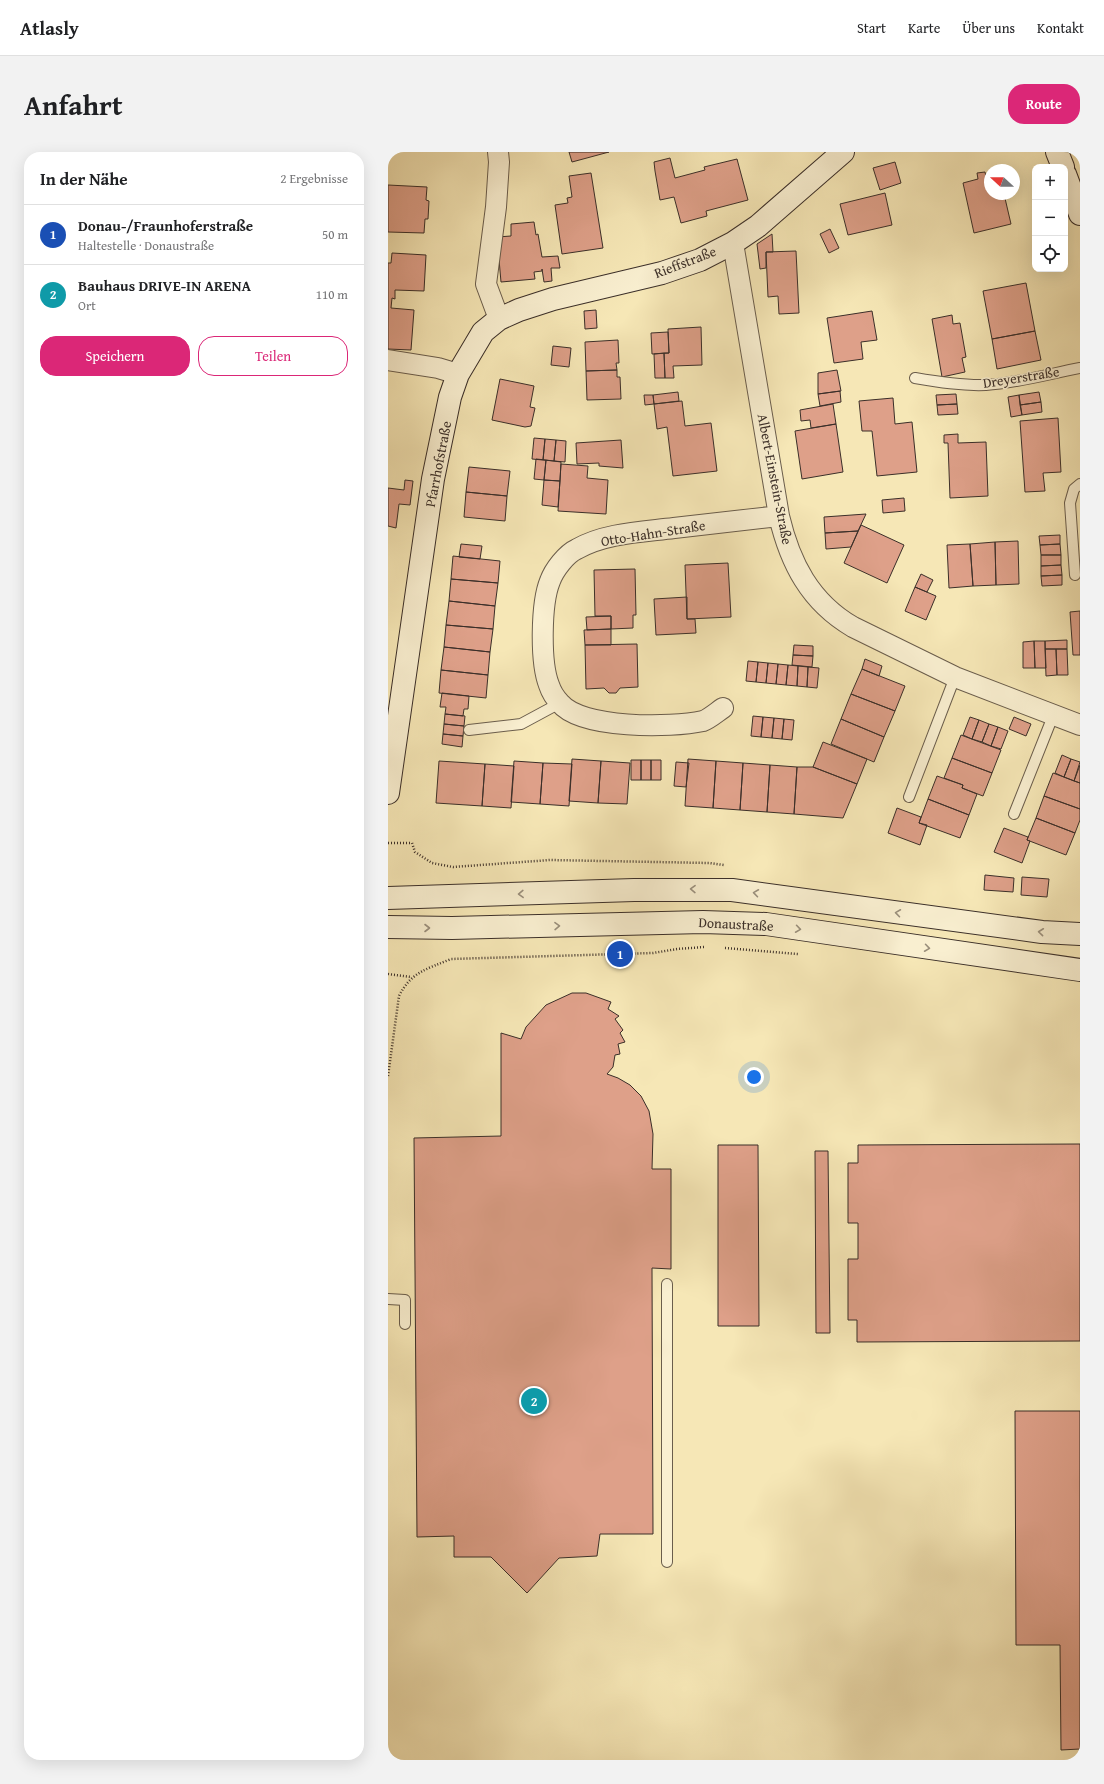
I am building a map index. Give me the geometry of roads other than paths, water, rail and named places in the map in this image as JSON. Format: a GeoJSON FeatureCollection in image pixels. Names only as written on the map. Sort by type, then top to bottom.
{"type":"FeatureCollection","features":[{"type":"Feature","properties":{"kind":"street"},"geometry":{"type":"LineString","coordinates":[[498,152],[499,162],[496,207],[486,284],[499,320]]}},
{"type":"Feature","properties":{"kind":"street","name":"Rieffstraße"},"geometry":{"type":"LineString","coordinates":[[499,320],[519,310],[553,299],[662,273],[700,260],[733,243],[758,226],[843,152]]}},
{"type":"Feature","properties":{"kind":"street"},"geometry":{"type":"LineString","coordinates":[[1057,152],[1062,164]]}},
{"type":"Feature","properties":{"kind":"street"},"geometry":{"type":"LineString","coordinates":[[1068,182],[1080,214]]}},
{"type":"Feature","properties":{"kind":"street","name":"Albert-Einstein-Straße"},"geometry":{"type":"LineString","coordinates":[[733,243],[779,516],[785,542],[797,569],[824,606],[838,618],[955,677],[1053,716],[1080,725]]}},
{"type":"Feature","properties":{"kind":"street","name":"Pfarrhofstraße"},"geometry":{"type":"LineString","coordinates":[[388,792],[433,479],[450,397],[458,374],[483,332],[499,320]]}},
{"type":"Feature","properties":{"kind":"street"},"geometry":{"type":"LineString","coordinates":[[388,360],[438,368],[458,374]]}},
{"type":"Feature","properties":{"kind":"street","name":"Otto-Hahn-Straße"},"geometry":{"type":"LineString","coordinates":[[723,708],[704,720],[659,726],[617,723],[579,716],[569,711],[560,703],[549,686],[544,664],[543,604],[550,580],[561,563],[576,549],[605,538],[655,530],[779,516]]}},
{"type":"Feature","properties":{"kind":"street"},"geometry":{"type":"LineString","coordinates":[[388,898],[634,890],[732,890],[1042,932],[1080,934]]}},
{"type":"Feature","properties":{"kind":"street","name":"Donaustraße"},"geometry":{"type":"LineString","coordinates":[[388,927],[409,929],[703,922],[766,924],[1080,970]]}},
{"type":"Feature","properties":{"kind":"lane","name":"Dreyerstraße"},"geometry":{"type":"LineString","coordinates":[[915,378],[940,383],[985,385],[1022,380],[1080,368]]}},
{"type":"Feature","properties":{"kind":"lane"},"geometry":{"type":"LineString","coordinates":[[1075,575],[1070,503],[1074,489],[1080,484]]}},
{"type":"Feature","properties":{"kind":"lane"},"geometry":{"type":"LineString","coordinates":[[909,797],[955,677]]}},
{"type":"Feature","properties":{"kind":"lane"},"geometry":{"type":"LineString","coordinates":[[469,730],[521,724],[560,703]]}},
{"type":"Feature","properties":{"kind":"lane"},"geometry":{"type":"LineString","coordinates":[[1014,814],[1053,716]]}},
{"type":"Feature","properties":{"kind":"lane"},"geometry":{"type":"LineString","coordinates":[[666,1562],[667,1284]]}},
{"type":"Feature","properties":{"kind":"lane"},"geometry":{"type":"LineString","coordinates":[[388,1299],[405,1300],[405,1324]]}},
{"type":"Feature","properties":{"kind":"place","name":"Donau-/Fraunhoferstraße"},"geometry":{"type":"Point","coordinates":[620,954]}},
{"type":"Feature","properties":{"kind":"place","name":"Bauhaus DRIVE-IN ARENA"},"geometry":{"type":"Point","coordinates":[534,1401]}}]}
